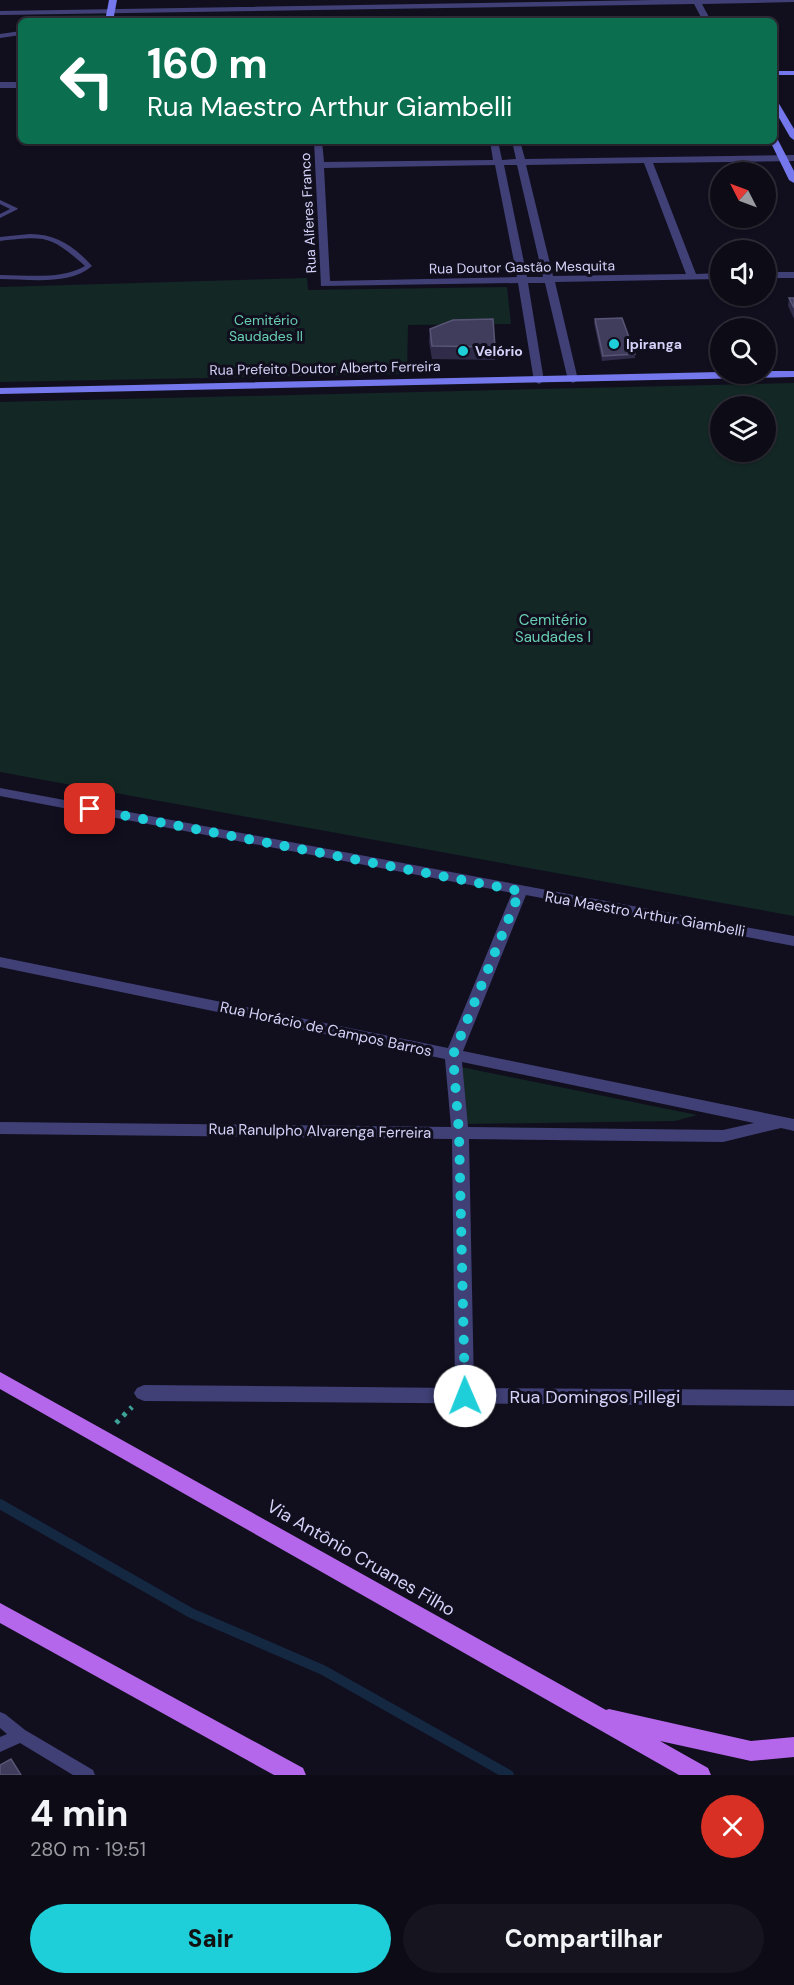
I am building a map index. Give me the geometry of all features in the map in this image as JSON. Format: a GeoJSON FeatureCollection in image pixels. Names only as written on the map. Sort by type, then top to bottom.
{"type":"FeatureCollection","features":[{"type":"Feature","properties":{"kind":"main road"},"geometry":{"type":"LineString","coordinates":[[110,18],[113,0]]}},
{"type":"Feature","properties":{"kind":"main road"},"geometry":{"type":"LineString","coordinates":[[777,73],[794,73]]}},
{"type":"Feature","properties":{"kind":"main road"},"geometry":{"type":"LineString","coordinates":[[777,107],[794,137]]}},
{"type":"Feature","properties":{"kind":"main road"},"geometry":{"type":"LineString","coordinates":[[776,144],[794,180]]}},
{"type":"Feature","properties":{"kind":"main road","name":"Rua Prefeito Doutor Alberto Ferreira"},"geometry":{"type":"LineString","coordinates":[[0,391],[239,384],[538,381],[794,374]]}},
{"type":"Feature","properties":{"kind":"main road","name":"Via Antônio Cruanes Filho"},"geometry":{"type":"LineString","coordinates":[[0,1380],[700,1775]]}},
{"type":"Feature","properties":{"kind":"main road"},"geometry":{"type":"LineString","coordinates":[[0,1612],[295,1775]]}},
{"type":"Feature","properties":{"kind":"main road"},"geometry":{"type":"LineString","coordinates":[[592,1715],[751,1751],[794,1747]]}},
{"type":"Feature","properties":{"kind":"street"},"geometry":{"type":"LineString","coordinates":[[0,13],[467,2],[480,10],[697,1],[794,0]]}},
{"type":"Feature","properties":{"kind":"street"},"geometry":{"type":"LineString","coordinates":[[697,1],[706,18]]}},
{"type":"Feature","properties":{"kind":"street"},"geometry":{"type":"LineString","coordinates":[[466,18],[467,2]]}},
{"type":"Feature","properties":{"kind":"street"},"geometry":{"type":"LineString","coordinates":[[30,18],[34,13]]}},
{"type":"Feature","properties":{"kind":"street"},"geometry":{"type":"LineString","coordinates":[[0,36],[18,32]]}},
{"type":"Feature","properties":{"kind":"street"},"geometry":{"type":"LineString","coordinates":[[0,85],[18,85]]}},
{"type":"Feature","properties":{"kind":"street","name":"Rua Alferes Franco"},"geometry":{"type":"LineString","coordinates":[[318,144],[325,284]]}},
{"type":"Feature","properties":{"kind":"street"},"geometry":{"type":"LineString","coordinates":[[495,144],[523,280],[538,381]]}},
{"type":"Feature","properties":{"kind":"street"},"geometry":{"type":"LineString","coordinates":[[517,144],[573,380]]}},
{"type":"Feature","properties":{"kind":"street"},"geometry":{"type":"LineString","coordinates":[[321,165],[794,158]]}},
{"type":"Feature","properties":{"kind":"street"},"geometry":{"type":"LineString","coordinates":[[647,159],[692,276]]}},
{"type":"Feature","properties":{"kind":"street"},"geometry":{"type":"LineString","coordinates":[[776,275],[794,275]]}},
{"type":"Feature","properties":{"kind":"street","name":"Rua Doutor Gastão Mesquita"},"geometry":{"type":"LineString","coordinates":[[325,284],[710,276]]}},
{"type":"Feature","properties":{"kind":"street","name":"Rua Maestro Arthur Giambelli"},"geometry":{"type":"LineString","coordinates":[[0,792],[794,941]]}},
{"type":"Feature","properties":{"kind":"street"},"geometry":{"type":"LineString","coordinates":[[465,1396],[459,1133],[453,1055],[520,891]]}},
{"type":"Feature","properties":{"kind":"street","name":"Rua Horácio de Campos Barros"},"geometry":{"type":"LineString","coordinates":[[0,962],[789,1124]]}},
{"type":"Feature","properties":{"kind":"street","name":"Rua Ranulpho Alvarenga Ferreira"},"geometry":{"type":"LineString","coordinates":[[0,1128],[723,1136],[789,1124]]}},
{"type":"Feature","properties":{"kind":"street","name":"Rua Domingos Pillegi"},"geometry":{"type":"LineString","coordinates":[[144,1393],[794,1398]]}},
{"type":"Feature","properties":{"kind":"lane"},"geometry":{"type":"LineString","coordinates":[[0,202],[15,209],[0,216]]}},
{"type":"Feature","properties":{"kind":"lane"},"geometry":{"type":"LineString","coordinates":[[0,239],[41,235],[61,240],[89,266],[82,272],[63,275],[0,277]]}},
{"type":"Feature","properties":{"kind":"lane"},"geometry":{"type":"LineString","coordinates":[[0,1719],[20,1735],[87,1775]]}},
{"type":"Feature","properties":{"kind":"lane"},"geometry":{"type":"LineString","coordinates":[[0,1745],[20,1735]]}},
{"type":"Feature","properties":{"kind":"lane"},"geometry":{"type":"LineString","coordinates":[[60,1759],[66,1775]]}},
{"type":"Feature","properties":{"kind":"path"},"geometry":{"type":"LineString","coordinates":[[103,1437],[144,1393]]}},
{"type":"Feature","properties":{"kind":"green space"},"geometry":{"type":"Polygon","coordinates":[[[105,15],[104,18],[37,18],[38,16],[105,15]]]}},
{"type":"Feature","properties":{"kind":"green space","name":"Cemitério Saudades II"},"geometry":{"type":"Polygon","coordinates":[[[307,278],[308,290],[507,287],[511,324],[408,325],[407,374],[0,382],[0,287],[307,278]]]}},
{"type":"Feature","properties":{"kind":"green space","name":"Cemitério Saudades I"},"geometry":{"type":"Polygon","coordinates":[[[794,383],[794,916],[0,772],[0,402],[794,383]]]}},
{"type":"Feature","properties":{"kind":"green space"},"geometry":{"type":"Polygon","coordinates":[[[461,1067],[697,1115],[675,1121],[466,1124],[461,1067]]]}},
{"type":"Feature","properties":{"kind":"building"},"geometry":{"type":"Polygon","coordinates":[[[789,298],[794,298],[794,308],[789,298]]]}},
{"type":"Feature","properties":{"kind":"building","name":"Ipiranga"},"geometry":{"type":"Polygon","coordinates":[[[622,318],[635,354],[603,356],[595,319],[622,318]]]}},
{"type":"Feature","properties":{"kind":"building"},"geometry":{"type":"Polygon","coordinates":[[[493,319],[495,347],[432,346],[430,329],[453,320],[493,319]]]}},
{"type":"Feature","properties":{"kind":"building"},"geometry":{"type":"Polygon","coordinates":[[[11,1759],[21,1775],[0,1775],[0,1765],[11,1759]]]}},
{"type":"Feature","properties":{"kind":"waterway"},"geometry":{"type":"LineString","coordinates":[[0,1504],[191,1613],[323,1670],[509,1775]]}},
{"type":"Feature","properties":{"kind":"place","name":"Ipiranga"},"geometry":{"type":"Point","coordinates":[614,344]}},
{"type":"Feature","properties":{"kind":"place","name":"Velório"},"geometry":{"type":"Point","coordinates":[463,351]}},
{"type":"Feature","properties":{"kind":"route"},"geometry":{"type":"LineString","coordinates":[[90,809],[520,891],[453,1055],[459,1133],[465,1396]]}}]}
